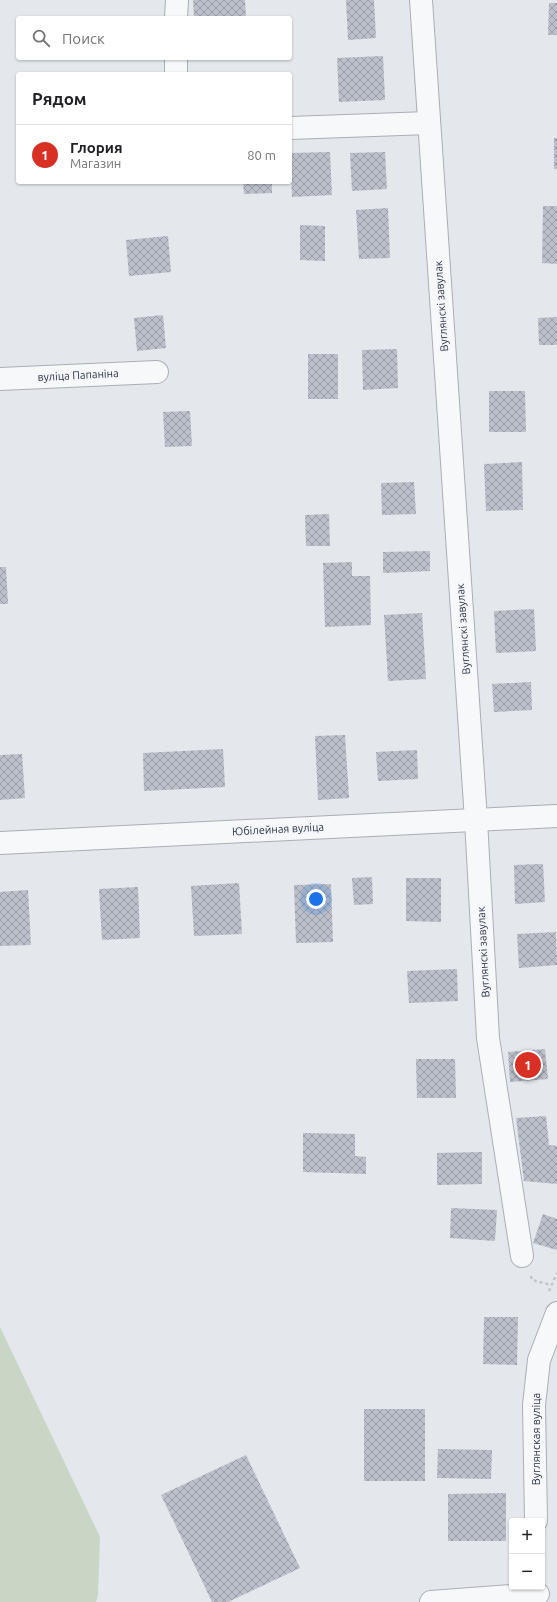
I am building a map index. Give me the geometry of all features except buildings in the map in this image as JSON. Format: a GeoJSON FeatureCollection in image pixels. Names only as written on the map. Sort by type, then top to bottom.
{"type":"FeatureCollection","features":[{"type":"Feature","properties":{"kind":"street"},"geometry":{"type":"LineString","coordinates":[[176,16],[177,0]]}},
{"type":"Feature","properties":{"kind":"street","name":"Вуглянскі завулак"},"geometry":{"type":"LineString","coordinates":[[421,0],[476,820],[488,1038],[522,1256]]}},
{"type":"Feature","properties":{"kind":"street"},"geometry":{"type":"LineString","coordinates":[[176,60],[176,72]]}},
{"type":"Feature","properties":{"kind":"street"},"geometry":{"type":"LineString","coordinates":[[292,128],[429,123]]}},
{"type":"Feature","properties":{"kind":"street","name":"вуліца Папаніна"},"geometry":{"type":"LineString","coordinates":[[0,379],[157,372]]}},
{"type":"Feature","properties":{"kind":"street","name":"Юбілейная вуліца"},"geometry":{"type":"LineString","coordinates":[[0,843],[557,816]]}},
{"type":"Feature","properties":{"kind":"street","name":"Вуглянская вуліца"},"geometry":{"type":"LineString","coordinates":[[536,1518],[534,1405],[539,1360],[557,1313]]}},
{"type":"Feature","properties":{"kind":"street"},"geometry":{"type":"LineString","coordinates":[[431,1602],[538,1594]]}},
{"type":"Feature","properties":{"kind":"path"},"geometry":{"type":"LineString","coordinates":[[551,1285],[557,1273]]}},
{"type":"Feature","properties":{"kind":"green space"},"geometry":{"type":"Polygon","coordinates":[[[0,1327],[100,1537],[98,1595],[96,1602],[0,1602],[0,1327]]]}},
{"type":"Feature","properties":{"kind":"place","name":"Глория"},"geometry":{"type":"Point","coordinates":[528,1065]}}]}
